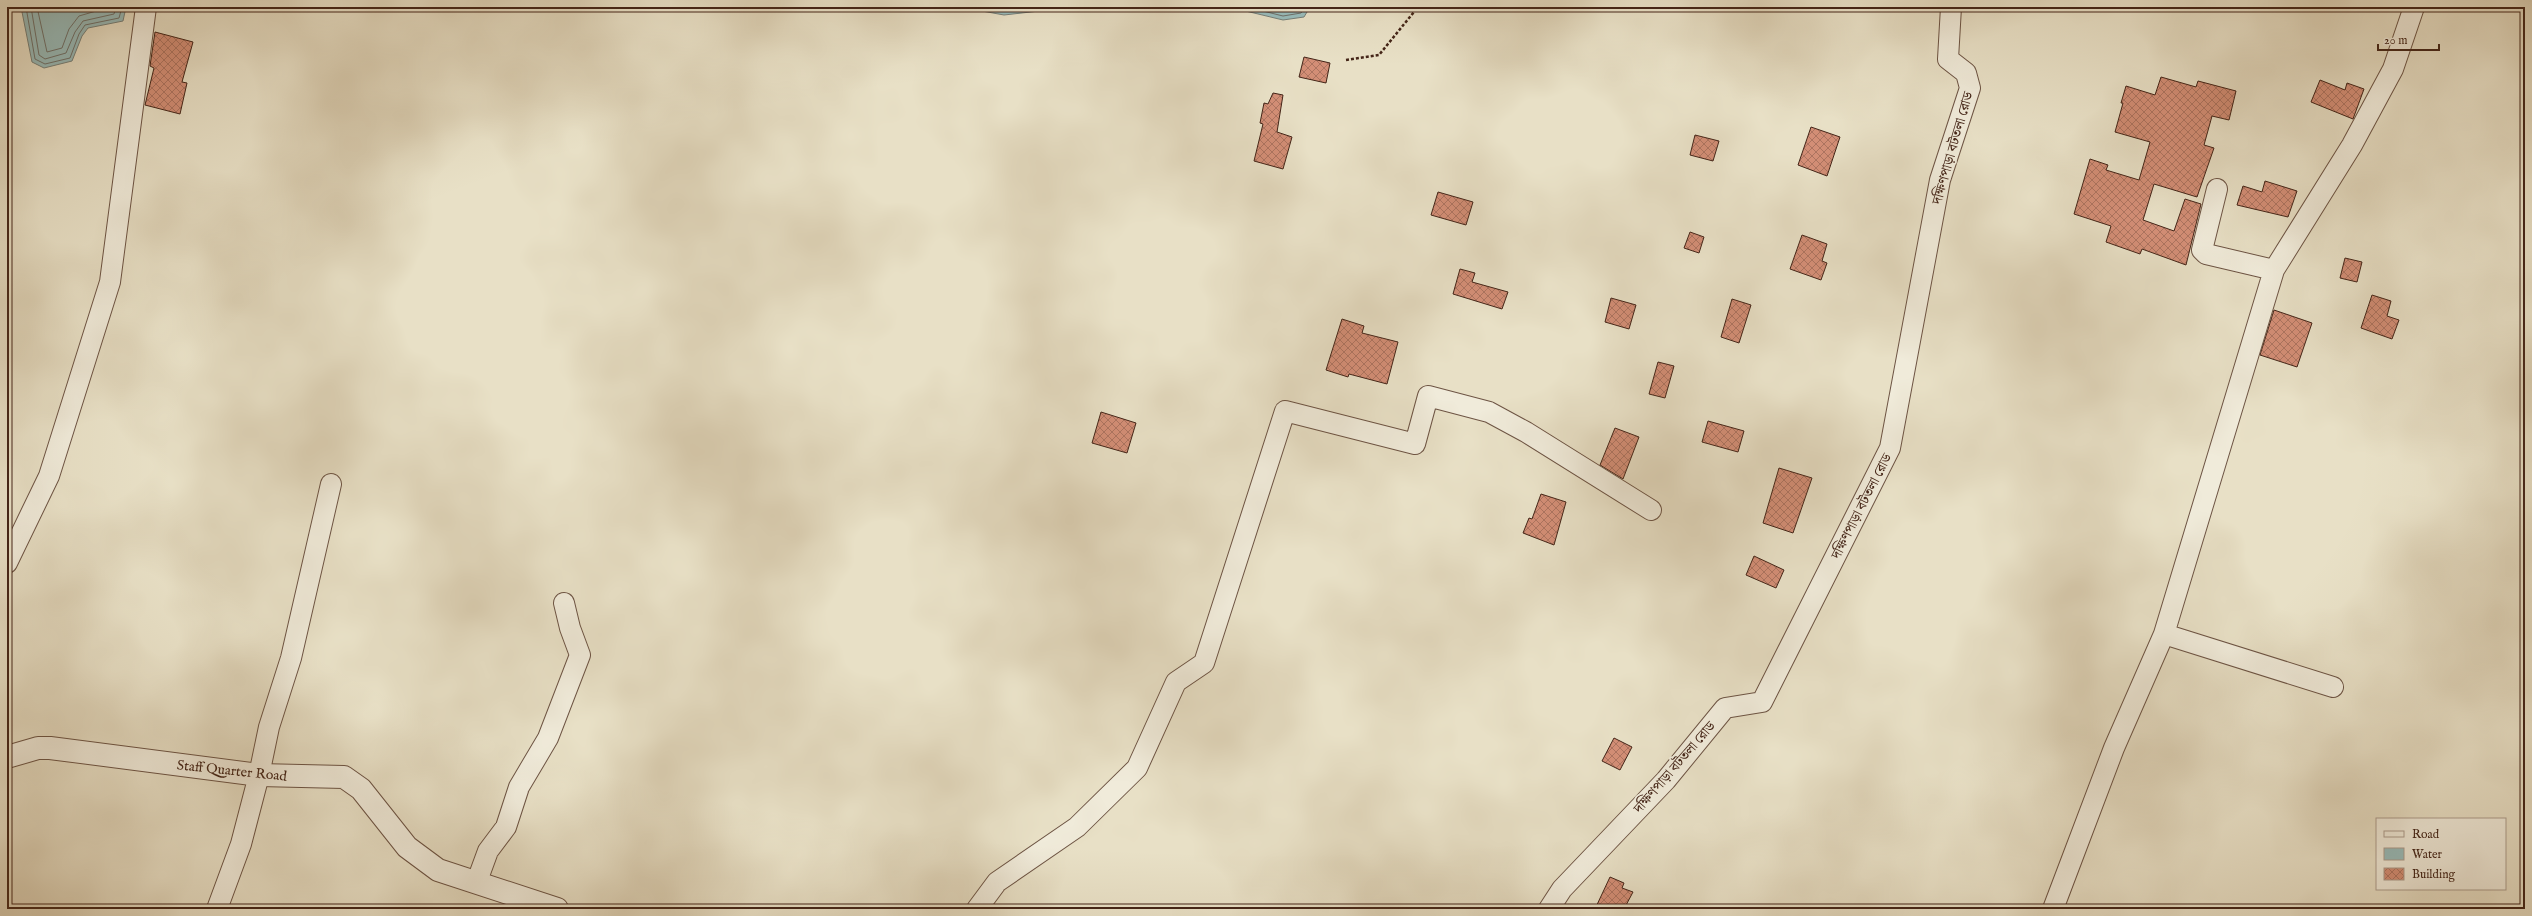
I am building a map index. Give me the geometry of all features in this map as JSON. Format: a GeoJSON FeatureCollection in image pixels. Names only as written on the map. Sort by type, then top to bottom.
{"type":"FeatureCollection","features":[{"type":"Feature","properties":{"kind":"street"},"geometry":{"type":"LineString","coordinates":[[7,563],[49,476],[110,282],[146,7]]}},
{"type":"Feature","properties":{"kind":"street","name":"দক্ষিণপাড়া বটতলা রোড"},"geometry":{"type":"LineString","coordinates":[[1549,909],[1562,889],[1666,780],[1725,708],[1762,702],[1890,448],[1940,180],[1970,88],[1966,73],[1948,58],[1951,7]]}},
{"type":"Feature","properties":{"kind":"street"},"geometry":{"type":"LineString","coordinates":[[2053,909],[2114,748],[2164,634],[2274,270],[2352,145],[2393,69],[2414,7]]}},
{"type":"Feature","properties":{"kind":"street"},"geometry":{"type":"LineString","coordinates":[[2218,190],[2202,250],[2206,254],[2274,270]]}},
{"type":"Feature","properties":{"kind":"street"},"geometry":{"type":"LineString","coordinates":[[977,909],[997,882],[1077,828],[1137,768],[1176,682],[1204,663],[1285,411],[1415,444],[1428,396],[1489,412],[1526,432],[1651,510]]}},
{"type":"Feature","properties":{"kind":"street"},"geometry":{"type":"LineString","coordinates":[[216,909],[241,844],[259,775],[269,727],[291,658],[331,484]]}},
{"type":"Feature","properties":{"kind":"street"},"geometry":{"type":"LineString","coordinates":[[477,882],[488,851],[506,827],[519,788],[548,738],[580,655],[570,628],[564,603]]}},
{"type":"Feature","properties":{"kind":"street"},"geometry":{"type":"LineString","coordinates":[[2164,634],[2333,687]]}},
{"type":"Feature","properties":{"kind":"street","name":"Staff Quarter Road"},"geometry":{"type":"LineString","coordinates":[[7,757],[38,748],[50,748],[259,775],[344,777],[361,789],[408,847],[429,865],[438,870],[557,909]]}},
{"type":"Feature","properties":{"kind":"path"},"geometry":{"type":"LineString","coordinates":[[1346,60],[1379,55],[1418,7]]}},
{"type":"Feature","properties":{"kind":"water"},"geometry":{"type":"Polygon","coordinates":[[[21,7],[126,7],[123,21],[88,28],[82,36],[72,61],[44,68],[32,62],[21,7]]]}},
{"type":"Feature","properties":{"kind":"water"},"geometry":{"type":"Polygon","coordinates":[[[960,7],[1054,7],[1048,10],[1004,15],[960,7]]]}},
{"type":"Feature","properties":{"kind":"water"},"geometry":{"type":"Polygon","coordinates":[[[1229,7],[1310,7],[1304,17],[1283,20],[1229,7]]]}},
{"type":"Feature","properties":{"kind":"building"},"geometry":{"type":"Polygon","coordinates":[[[155,32],[193,42],[182,82],[187,83],[180,114],[145,105],[154,68],[150,66],[155,32]]]}},
{"type":"Feature","properties":{"kind":"building"},"geometry":{"type":"Polygon","coordinates":[[[1304,57],[1330,63],[1326,83],[1299,77],[1304,57]]]}},
{"type":"Feature","properties":{"kind":"building"},"geometry":{"type":"Polygon","coordinates":[[[2161,77],[2196,87],[2198,81],[2236,91],[2229,120],[2212,116],[2204,145],[2214,148],[2197,197],[2154,184],[2143,220],[2174,231],[2185,199],[2201,204],[2186,265],[2142,249],[2140,254],[2106,242],[2111,226],[2074,214],[2090,159],[2108,165],[2106,170],[2139,180],[2150,142],[2115,132],[2123,103],[2121,103],[2126,86],[2155,95],[2161,77]]]}},
{"type":"Feature","properties":{"kind":"building"},"geometry":{"type":"Polygon","coordinates":[[[2320,80],[2345,90],[2347,83],[2364,89],[2353,119],[2311,102],[2320,80]]]}},
{"type":"Feature","properties":{"kind":"building"},"geometry":{"type":"Polygon","coordinates":[[[1273,93],[1283,95],[1277,132],[1292,137],[1283,169],[1254,161],[1263,124],[1260,123],[1264,103],[1268,104],[1273,93]]]}},
{"type":"Feature","properties":{"kind":"building"},"geometry":{"type":"Polygon","coordinates":[[[1811,127],[1840,137],[1827,176],[1798,165],[1811,127]]]}},
{"type":"Feature","properties":{"kind":"building"},"geometry":{"type":"Polygon","coordinates":[[[1695,135],[1719,141],[1713,161],[1690,155],[1695,135]]]}},
{"type":"Feature","properties":{"kind":"building"},"geometry":{"type":"Polygon","coordinates":[[[2265,181],[2297,191],[2288,217],[2237,205],[2243,186],[2262,192],[2265,181]]]}},
{"type":"Feature","properties":{"kind":"building"},"geometry":{"type":"Polygon","coordinates":[[[1438,192],[1473,202],[1466,225],[1431,215],[1438,192]]]}},
{"type":"Feature","properties":{"kind":"building"},"geometry":{"type":"Polygon","coordinates":[[[1690,232],[1704,237],[1699,253],[1684,248],[1690,232]]]}},
{"type":"Feature","properties":{"kind":"building"},"geometry":{"type":"Polygon","coordinates":[[[1802,235],[1827,244],[1822,261],[1827,263],[1821,280],[1790,269],[1802,235]]]}},
{"type":"Feature","properties":{"kind":"building"},"geometry":{"type":"Polygon","coordinates":[[[2345,258],[2362,262],[2357,282],[2340,278],[2345,258]]]}},
{"type":"Feature","properties":{"kind":"building"},"geometry":{"type":"Polygon","coordinates":[[[1460,269],[1475,273],[1472,282],[1508,292],[1502,309],[1453,294],[1460,269]]]}},
{"type":"Feature","properties":{"kind":"building"},"geometry":{"type":"Polygon","coordinates":[[[2372,295],[2391,301],[2387,316],[2399,320],[2392,339],[2361,328],[2372,295]]]}},
{"type":"Feature","properties":{"kind":"building"},"geometry":{"type":"Polygon","coordinates":[[[1611,298],[1636,305],[1629,329],[1605,322],[1611,298]]]}},
{"type":"Feature","properties":{"kind":"building"},"geometry":{"type":"Polygon","coordinates":[[[1732,299],[1751,305],[1739,343],[1721,337],[1732,299]]]}},
{"type":"Feature","properties":{"kind":"building"},"geometry":{"type":"Polygon","coordinates":[[[2274,310],[2312,323],[2297,367],[2260,355],[2274,310]]]}},
{"type":"Feature","properties":{"kind":"building"},"geometry":{"type":"Polygon","coordinates":[[[1342,319],[1364,326],[1362,333],[1398,342],[1387,384],[1349,374],[1348,377],[1326,370],[1342,319]]]}},
{"type":"Feature","properties":{"kind":"building"},"geometry":{"type":"Polygon","coordinates":[[[1658,362],[1674,366],[1665,398],[1649,394],[1658,362]]]}},
{"type":"Feature","properties":{"kind":"building"},"geometry":{"type":"Polygon","coordinates":[[[1101,412],[1136,423],[1127,453],[1092,443],[1101,412]]]}},
{"type":"Feature","properties":{"kind":"building"},"geometry":{"type":"Polygon","coordinates":[[[1708,421],[1744,431],[1738,452],[1702,442],[1708,421]]]}},
{"type":"Feature","properties":{"kind":"building"},"geometry":{"type":"Polygon","coordinates":[[[1615,428],[1639,437],[1623,479],[1600,465],[1615,428]]]}},
{"type":"Feature","properties":{"kind":"building"},"geometry":{"type":"Polygon","coordinates":[[[1779,468],[1812,478],[1793,533],[1763,523],[1779,468]]]}},
{"type":"Feature","properties":{"kind":"building"},"geometry":{"type":"Polygon","coordinates":[[[1541,494],[1566,502],[1554,545],[1523,533],[1529,518],[1532,519],[1541,494]]]}},
{"type":"Feature","properties":{"kind":"building"},"geometry":{"type":"Polygon","coordinates":[[[1754,556],[1784,570],[1776,588],[1746,575],[1754,556]]]}},
{"type":"Feature","properties":{"kind":"building"},"geometry":{"type":"Polygon","coordinates":[[[1614,738],[1632,747],[1620,770],[1602,761],[1614,738]]]}},
{"type":"Feature","properties":{"kind":"building"},"geometry":{"type":"Polygon","coordinates":[[[1610,877],[1624,883],[1622,888],[1633,892],[1624,909],[1595,909],[1610,877]]]}}]}
